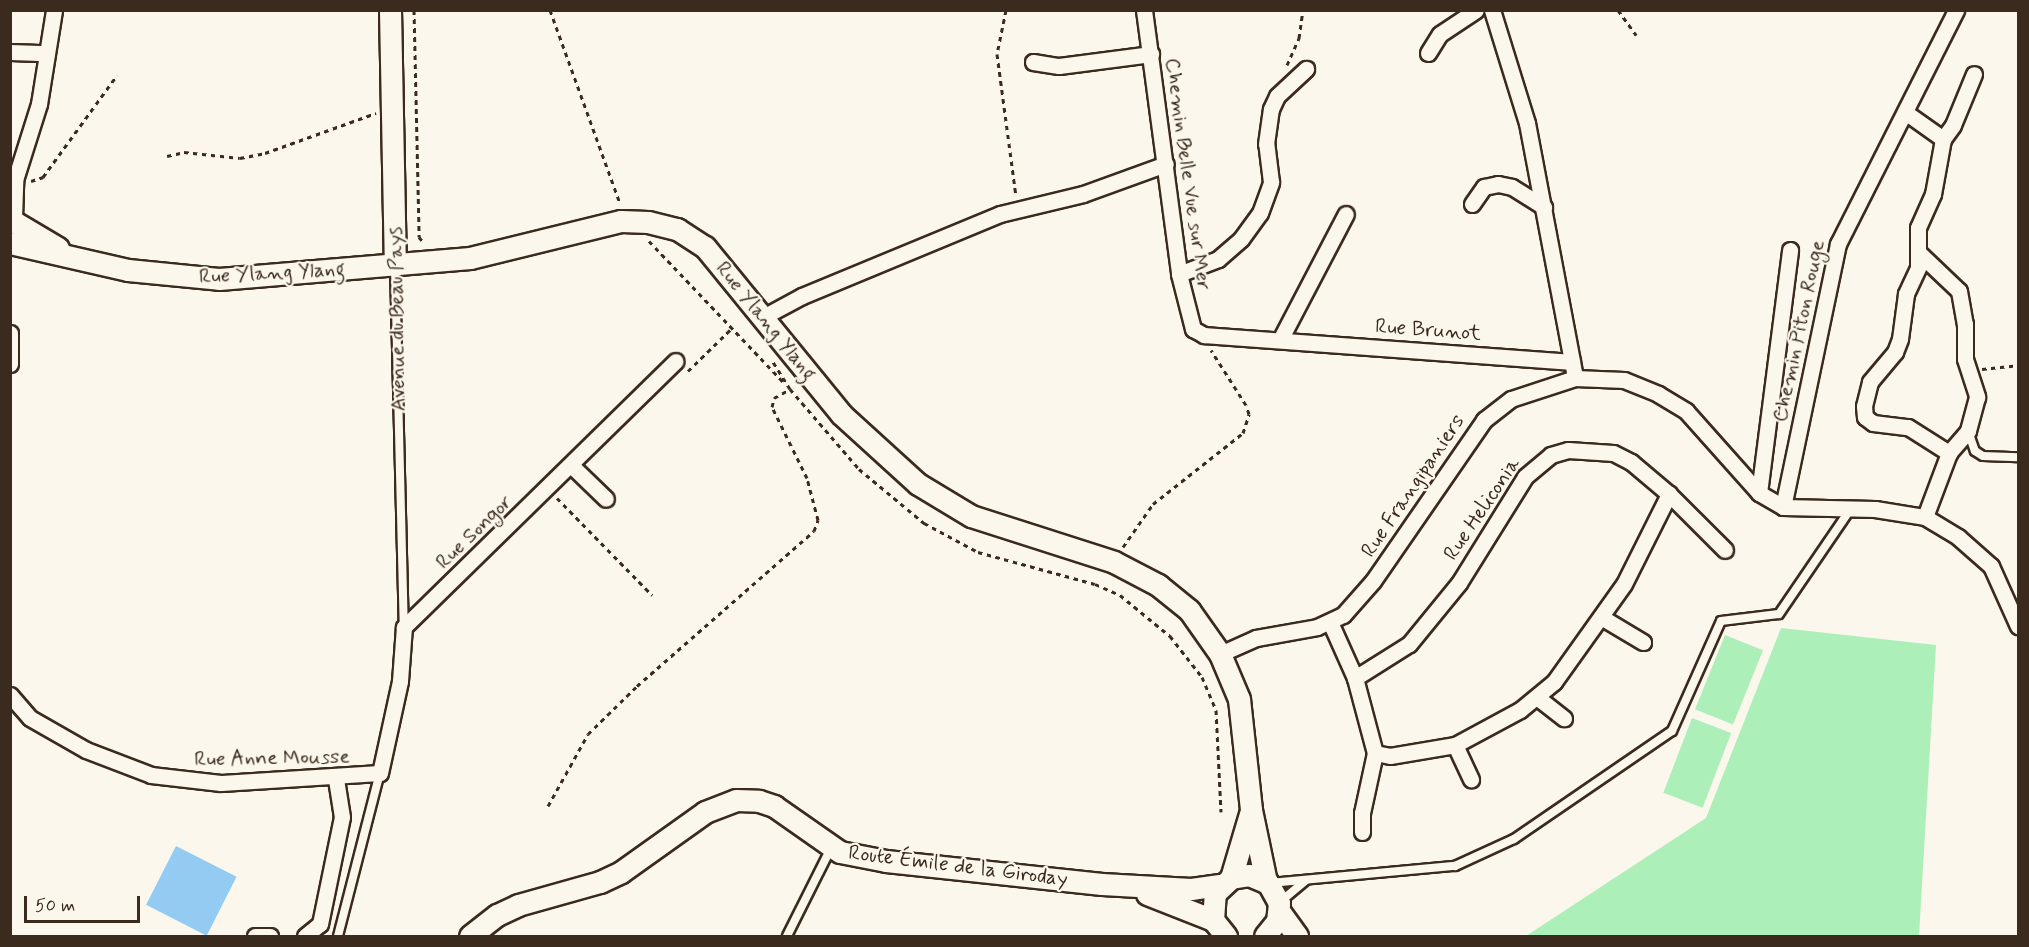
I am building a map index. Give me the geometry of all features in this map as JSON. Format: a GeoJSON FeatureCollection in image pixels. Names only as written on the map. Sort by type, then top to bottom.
{"type":"FeatureCollection","features":[{"type":"Feature","properties":{"kind":"street"},"geometry":{"type":"LineString","coordinates":[[12,228],[13,183],[39,104],[54,10]]}},
{"type":"Feature","properties":{"kind":"street","name":"Avenue du Beau Pays"},"geometry":{"type":"LineString","coordinates":[[390,10],[395,265]]}},
{"type":"Feature","properties":{"kind":"street","name":"Chemin Belle Vue sur Mer"},"geometry":{"type":"LineString","coordinates":[[1144,10],[1179,274],[1187,316],[1193,329],[1204,335]]}},
{"type":"Feature","properties":{"kind":"street"},"geometry":{"type":"LineString","coordinates":[[1428,53],[1440,34],[1476,10]]}},
{"type":"Feature","properties":{"kind":"street"},"geometry":{"type":"LineString","coordinates":[[1492,10],[1527,123],[1575,378]]}},
{"type":"Feature","properties":{"kind":"street","name":"Chemin Piton Rouge"},"geometry":{"type":"LineString","coordinates":[[1783,507],[1838,244],[1956,10]]}},
{"type":"Feature","properties":{"kind":"street"},"geometry":{"type":"LineString","coordinates":[[10,52],[47,52]]}},
{"type":"Feature","properties":{"kind":"street"},"geometry":{"type":"LineString","coordinates":[[1033,62],[1059,66],[1151,54]]}},
{"type":"Feature","properties":{"kind":"street"},"geometry":{"type":"LineString","coordinates":[[1179,274],[1218,259],[1241,239],[1260,213],[1271,182],[1266,144],[1271,109],[1277,96],[1306,69]]}},
{"type":"Feature","properties":{"kind":"street"},"geometry":{"type":"LineString","coordinates":[[1949,453],[1908,427],[1881,425],[1865,417],[1870,382],[1895,352],[1900,339],[1906,294],[1919,253],[1918,228],[1933,194],[1943,138],[1953,125],[1974,74]]}},
{"type":"Feature","properties":{"kind":"street"},"geometry":{"type":"LineString","coordinates":[[1905,112],[1943,138]]}},
{"type":"Feature","properties":{"kind":"street"},"geometry":{"type":"LineString","coordinates":[[763,316],[837,281],[1018,209],[1083,194],[1166,164]]}},
{"type":"Feature","properties":{"kind":"street"},"geometry":{"type":"LineString","coordinates":[[1472,204],[1484,187],[1498,184],[1512,187],[1544,207]]}},
{"type":"Feature","properties":{"kind":"street"},"geometry":{"type":"LineString","coordinates":[[1280,340],[1346,213]]}},
{"type":"Feature","properties":{"kind":"street","name":"Rue Ylang Ylang"},"geometry":{"type":"LineString","coordinates":[[12,228],[74,257],[175,277],[219,279],[440,262],[499,253],[590,227],[648,222],[677,229],[705,247],[841,414],[918,484],[971,516],[1114,562],[1158,585],[1189,610],[1220,654],[1239,699],[1251,810],[1267,883],[1297,936]]}},
{"type":"Feature","properties":{"kind":"street","name":"Chemin Piton Rouge"},"geometry":{"type":"LineString","coordinates":[[1759,493],[1790,250]]}},
{"type":"Feature","properties":{"kind":"street"},"geometry":{"type":"LineString","coordinates":[[1919,253],[1959,291],[1969,372],[1977,397],[1968,431],[1949,453],[1924,517]]}},
{"type":"Feature","properties":{"kind":"street"},"geometry":{"type":"LineString","coordinates":[[10,333],[10,364]]}},
{"type":"Feature","properties":{"kind":"street","name":"Rue Brunot"},"geometry":{"type":"LineString","coordinates":[[1204,335],[1572,362]]}},
{"type":"Feature","properties":{"kind":"street","name":"Rue Songor"},"geometry":{"type":"LineString","coordinates":[[405,627],[572,466],[676,361]]}},
{"type":"Feature","properties":{"kind":"street","name":"Rue Frangipaniers"},"geometry":{"type":"LineString","coordinates":[[1220,654],[1256,638],[1330,622],[1353,607],[1484,420],[1511,399],[1575,378],[1624,380],[1658,394],[1686,411],[1759,493],[1783,507],[1851,510],[1924,517],[1958,537],[1991,566],[2019,626]]}},
{"type":"Feature","properties":{"kind":"street","name":"Rue Heliconia"},"geometry":{"type":"LineString","coordinates":[[1355,678],[1409,644],[1459,582],[1525,477],[1551,455],[1584,450],[1613,453],[1631,462],[1669,494],[1725,550]]}},
{"type":"Feature","properties":{"kind":"street"},"geometry":{"type":"LineString","coordinates":[[572,466],[606,499]]}},
{"type":"Feature","properties":{"kind":"street"},"geometry":{"type":"LineString","coordinates":[[1375,753],[1390,756],[1455,745],[1538,698],[1601,617],[1647,543],[1669,494]]}},
{"type":"Feature","properties":{"kind":"street"},"geometry":{"type":"LineString","coordinates":[[1601,617],[1643,642]]}},
{"type":"Feature","properties":{"kind":"street"},"geometry":{"type":"LineString","coordinates":[[1330,622],[1355,678],[1375,753],[1362,813],[1362,832]]}},
{"type":"Feature","properties":{"kind":"street"},"geometry":{"type":"LineString","coordinates":[[380,773],[400,681],[405,627]]}},
{"type":"Feature","properties":{"kind":"street","name":"Rue Anne Mousse"},"geometry":{"type":"LineString","coordinates":[[10,694],[30,718],[86,750],[151,775],[220,783],[336,778],[380,773]]}},
{"type":"Feature","properties":{"kind":"street"},"geometry":{"type":"LineString","coordinates":[[1538,698],[1564,718]]}},
{"type":"Feature","properties":{"kind":"street"},"geometry":{"type":"LineString","coordinates":[[1455,745],[1471,779]]}},
{"type":"Feature","properties":{"kind":"street"},"geometry":{"type":"LineString","coordinates":[[305,936],[320,924],[342,817],[336,778]]}},
{"type":"Feature","properties":{"kind":"street","name":"Route Émile de la Giroday"},"geometry":{"type":"LineString","coordinates":[[470,936],[497,915],[518,905],[600,882],[621,872],[723,802],[759,801],[774,806],[832,847],[886,861],[1102,884]]}},
{"type":"Feature","properties":{"kind":"street"},"geometry":{"type":"LineString","coordinates":[[1219,928],[1211,902],[1225,881],[1251,810]]}},
{"type":"Feature","properties":{"kind":"street"},"geometry":{"type":"LineString","coordinates":[[1102,884],[1191,889],[1249,875],[1267,883]]}},
{"type":"Feature","properties":{"kind":"street"},"geometry":{"type":"LineString","coordinates":[[1102,884],[1154,895],[1219,928]]}},
{"type":"Feature","properties":{"kind":"street"},"geometry":{"type":"LineString","coordinates":[[1264,936],[1272,929],[1279,907]]}},
{"type":"Feature","properties":{"kind":"street"},"geometry":{"type":"LineString","coordinates":[[255,936],[270,936]]}},
{"type":"Feature","properties":{"kind":"lane","name":"Avenue du Beau Pays"},"geometry":{"type":"LineString","coordinates":[[395,265],[405,627]]}},
{"type":"Feature","properties":{"kind":"lane"},"geometry":{"type":"LineString","coordinates":[[1968,431],[1976,451],[1983,456],[2019,457]]}},
{"type":"Feature","properties":{"kind":"lane"},"geometry":{"type":"LineString","coordinates":[[1267,883],[1455,866],[1514,839],[1671,731],[1721,621],[1779,614],[1851,510]]}},
{"type":"Feature","properties":{"kind":"lane"},"geometry":{"type":"LineString","coordinates":[[338,936],[380,773]]}},
{"type":"Feature","properties":{"kind":"lane"},"geometry":{"type":"LineString","coordinates":[[788,936],[832,847]]}},
{"type":"Feature","properties":{"kind":"lane"},"geometry":{"type":"LineString","coordinates":[[1279,907],[1306,880]]}},
{"type":"Feature","properties":{"kind":"path"},"geometry":{"type":"LineString","coordinates":[[414,10],[419,237],[440,262]]}},
{"type":"Feature","properties":{"kind":"path"},"geometry":{"type":"LineString","coordinates":[[550,10],[622,207]]}},
{"type":"Feature","properties":{"kind":"path"},"geometry":{"type":"LineString","coordinates":[[1006,10],[998,54],[1018,209]]}},
{"type":"Feature","properties":{"kind":"path"},"geometry":{"type":"LineString","coordinates":[[1618,10],[1636,35]]}},
{"type":"Feature","properties":{"kind":"path"},"geometry":{"type":"LineString","coordinates":[[13,183],[43,177],[117,75]]}},
{"type":"Feature","properties":{"kind":"path"},"geometry":{"type":"LineString","coordinates":[[167,156],[184,152],[240,158],[265,153],[368,113],[392,113]]}},
{"type":"Feature","properties":{"kind":"path"},"geometry":{"type":"LineString","coordinates":[[1114,562],[1153,504],[1243,433],[1249,414],[1221,372],[1204,335]]}},
{"type":"Feature","properties":{"kind":"path"},"geometry":{"type":"LineString","coordinates":[[1969,372],[2019,365]]}},
{"type":"Feature","properties":{"kind":"path"},"geometry":{"type":"LineString","coordinates":[[548,806],[588,734],[637,686],[814,531],[817,514],[807,478],[772,407],[774,398],[790,389]]}},
{"type":"Feature","properties":{"kind":"path"},"geometry":{"type":"LineString","coordinates":[[548,489],[652,596]]}},
{"type":"Feature","properties":{"kind":"green space"},"geometry":{"type":"Polygon","coordinates":[[[1781,628],[1936,645],[1919,936],[1526,936],[1706,818],[1781,628]]]}},
{"type":"Feature","properties":{"kind":"green space"},"geometry":{"type":"Polygon","coordinates":[[[1725,635],[1763,650],[1733,725],[1695,709],[1725,635]]]}},
{"type":"Feature","properties":{"kind":"green space"},"geometry":{"type":"Polygon","coordinates":[[[1692,718],[1731,733],[1703,808],[1663,793],[1692,718]]]}},
{"type":"Feature","properties":{"kind":"water"},"geometry":{"type":"Polygon","coordinates":[[[176,846],[237,877],[207,936],[146,905],[176,846]]]}}]}
